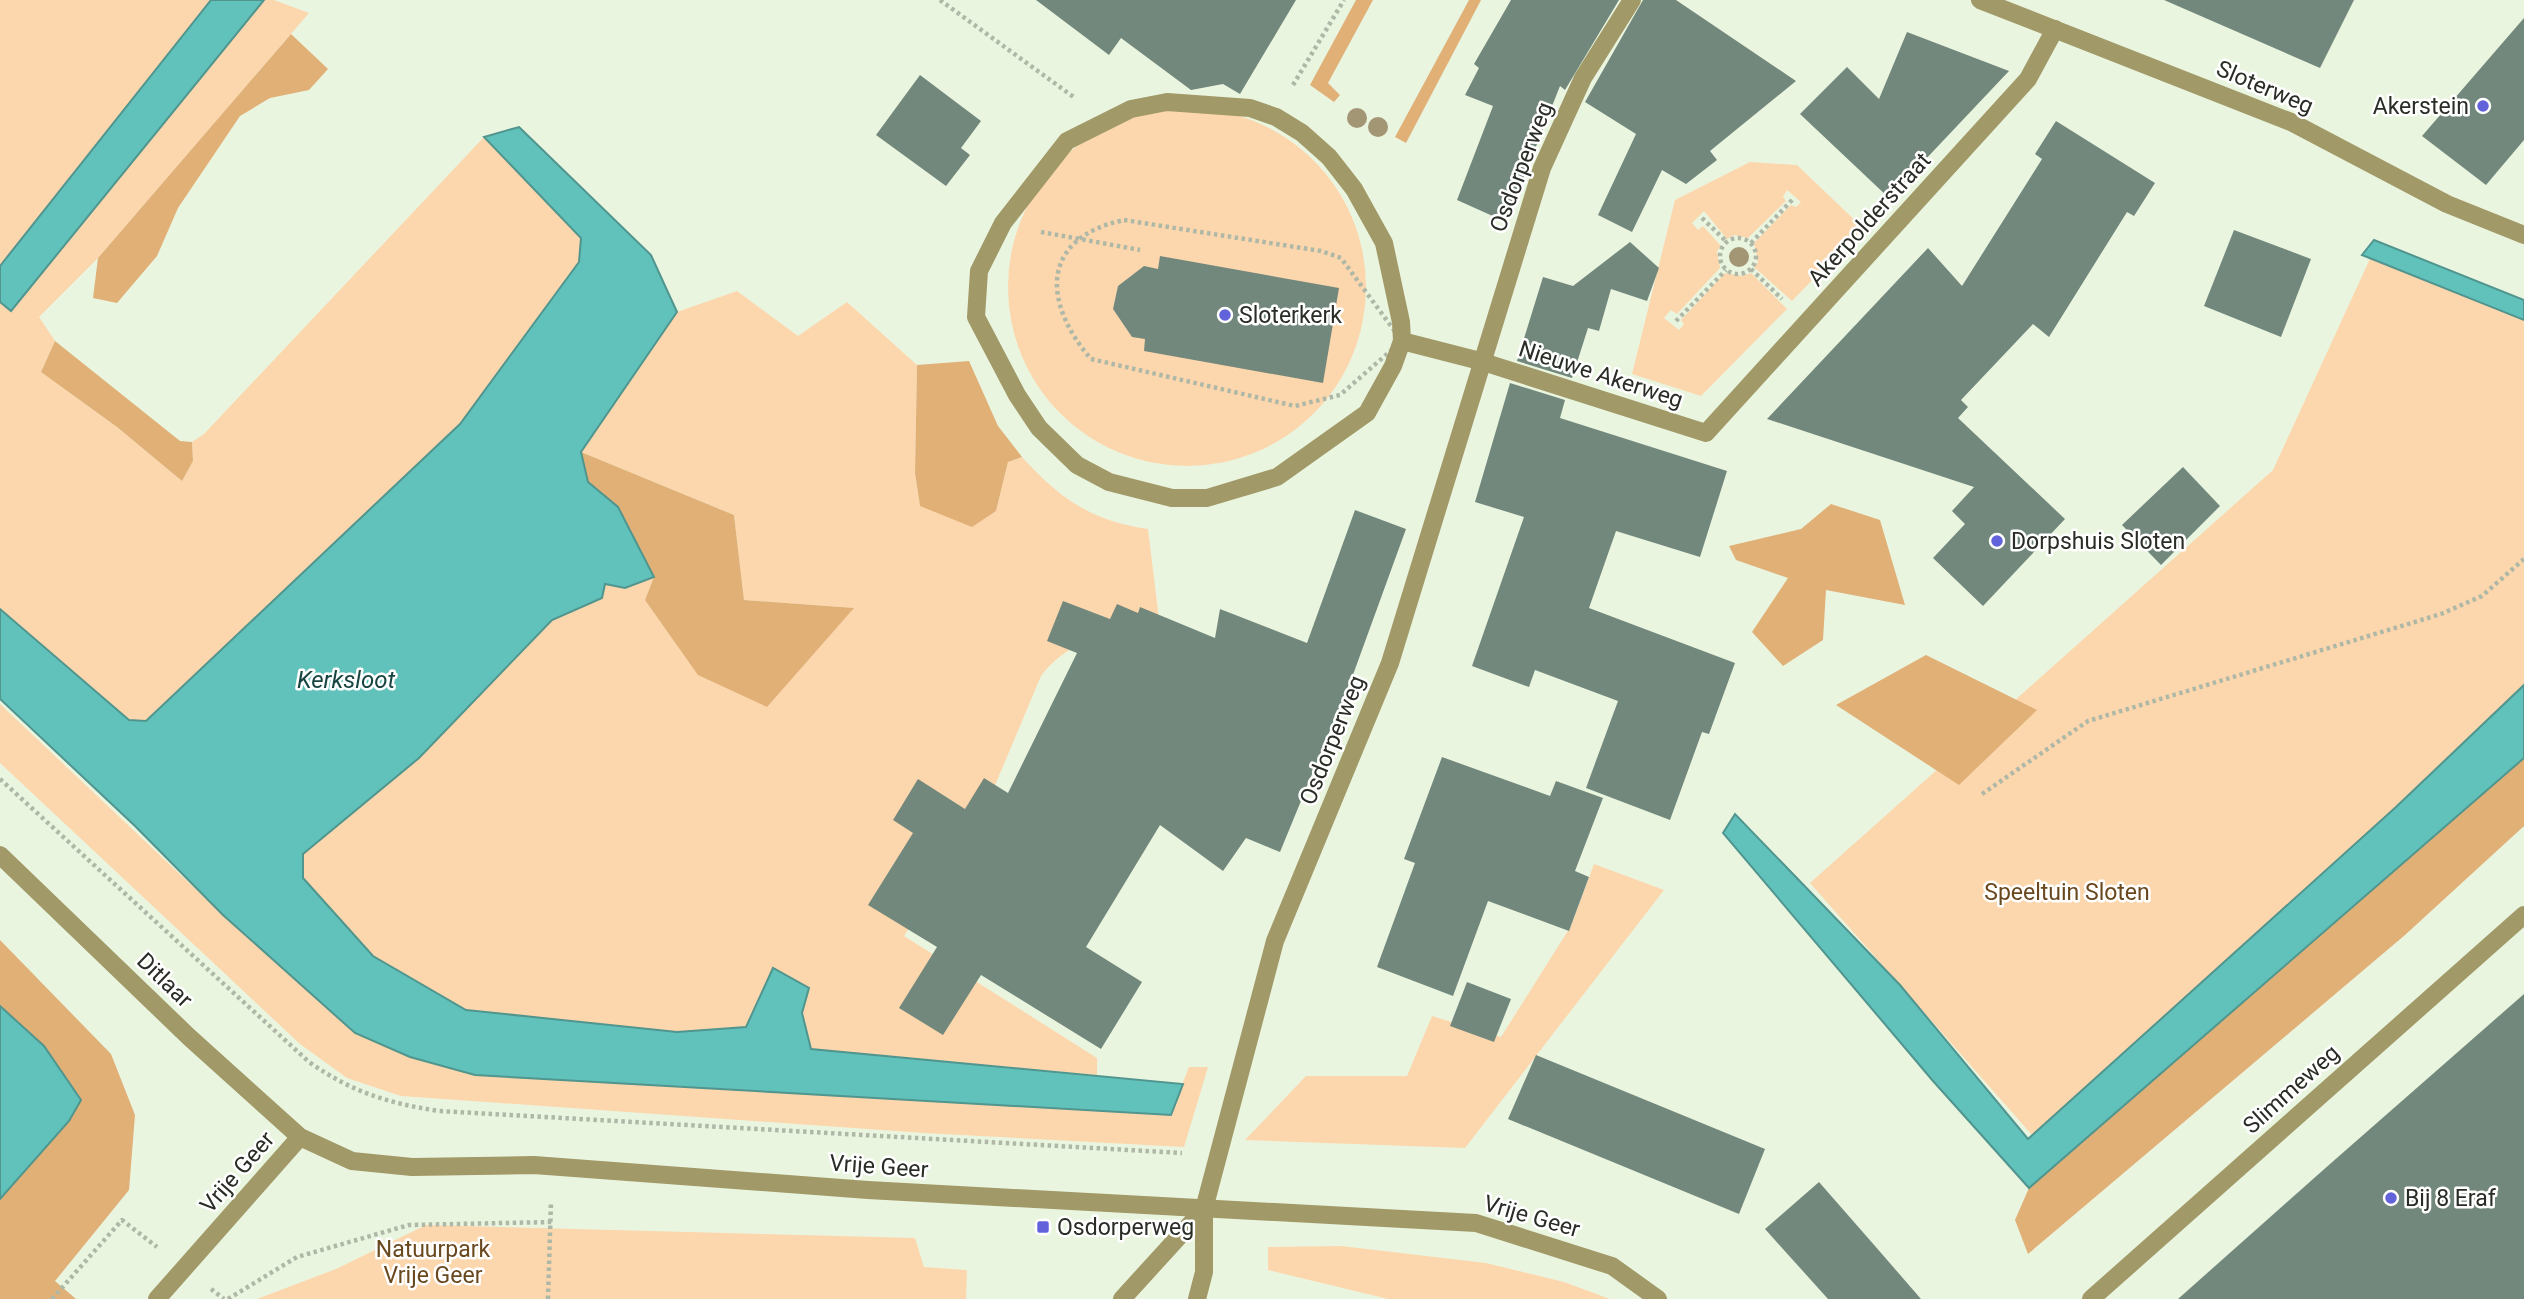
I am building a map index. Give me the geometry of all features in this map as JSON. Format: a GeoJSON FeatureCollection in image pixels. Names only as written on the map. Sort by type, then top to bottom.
{"type":"FeatureCollection","features":[{"type":"Feature","properties":{"kind":"street","name":"Osdorperweg"},"geometry":{"type":"LineString","coordinates":[[1197,1299],[1204,1272],[1204,1209],[1275,941],[1390,663],[1480,361],[1542,168],[1583,78],[1632,0]]}},
{"type":"Feature","properties":{"kind":"street","name":"Sloterweg"},"geometry":{"type":"LineString","coordinates":[[1980,0],[2291,122],[2447,204],[2524,235]]}},
{"type":"Feature","properties":{"kind":"street","name":"Akerpolderstraat"},"geometry":{"type":"LineString","coordinates":[[1706,433],[2028,79],[2055,29]]}},
{"type":"Feature","properties":{"kind":"street"},"geometry":{"type":"LineString","coordinates":[[1167,102],[1250,108],[1276,117],[1302,133],[1329,157],[1354,190],[1384,243],[1393,275],[1402,341],[1367,413],[1322,448],[1277,477],[1206,498],[1172,498],[1110,482],[1077,465],[1039,428],[1017,395],[976,317],[979,271],[1003,223],[1067,141],[1106,120],[1131,109],[1167,102]]}},
{"type":"Feature","properties":{"kind":"street"},"geometry":{"type":"LineString","coordinates":[[1402,341],[1480,361]]}},
{"type":"Feature","properties":{"kind":"street","name":"Nieuwe Akerweg"},"geometry":{"type":"LineString","coordinates":[[1480,361],[1706,433]]}},
{"type":"Feature","properties":{"kind":"street","name":"Ditlaar"},"geometry":{"type":"LineString","coordinates":[[0,855],[189,1037],[300,1137]]}},
{"type":"Feature","properties":{"kind":"street","name":"Slimmeweg"},"geometry":{"type":"LineString","coordinates":[[2091,1299],[2524,915]]}},
{"type":"Feature","properties":{"kind":"street","name":"Vrije Geer"},"geometry":{"type":"LineString","coordinates":[[158,1299],[300,1137],[352,1161],[412,1167],[550,1166],[868,1191],[1476,1223],[1612,1266],[1658,1299]]}},
{"type":"Feature","properties":{"kind":"street"},"geometry":{"type":"LineString","coordinates":[[1122,1299],[1204,1209]]}},
{"type":"Feature","properties":{"kind":"path"},"geometry":{"type":"LineString","coordinates":[[940,0],[1106,120]]}},
{"type":"Feature","properties":{"kind":"path"},"geometry":{"type":"LineString","coordinates":[[1287,96],[1344,0]]}},
{"type":"Feature","properties":{"kind":"path"},"geometry":{"type":"LineString","coordinates":[[1751,244],[1794,198]]}},
{"type":"Feature","properties":{"kind":"path"},"geometry":{"type":"LineString","coordinates":[[1702,218],[1727,242]]}},
{"type":"Feature","properties":{"kind":"path"},"geometry":{"type":"LineString","coordinates":[[1124,220],[1321,251],[1341,258],[1402,341],[1340,395],[1295,406],[1091,359],[1072,337],[1059,310],[1055,293],[1062,259],[1078,240],[1099,226],[1124,220]]}},
{"type":"Feature","properties":{"kind":"path"},"geometry":{"type":"LineString","coordinates":[[1003,223],[1078,240],[1140,250]]}},
{"type":"Feature","properties":{"kind":"path"},"geometry":{"type":"LineString","coordinates":[[1738,239],[1751,244],[1756,257],[1751,269],[1740,274],[1726,270],[1720,255],[1727,242],[1738,239]]}},
{"type":"Feature","properties":{"kind":"path"},"geometry":{"type":"LineString","coordinates":[[1676,321],[1726,270]]}},
{"type":"Feature","properties":{"kind":"path"},"geometry":{"type":"LineString","coordinates":[[1982,794],[2088,721],[2441,614],[2482,596],[2524,559]]}},
{"type":"Feature","properties":{"kind":"path"},"geometry":{"type":"LineString","coordinates":[[0,779],[309,1062],[337,1082],[378,1100],[439,1111],[1219,1155]]}},
{"type":"Feature","properties":{"kind":"path"},"geometry":{"type":"LineString","coordinates":[[548,1299],[552,1222],[550,1166]]}},
{"type":"Feature","properties":{"kind":"path"},"geometry":{"type":"LineString","coordinates":[[52,1299],[122,1220],[226,1299],[297,1257],[409,1225],[552,1222]]}},
{"type":"Feature","properties":{"kind":"green space"},"geometry":{"type":"Polygon","coordinates":[[[0,0],[211,0],[1,266],[0,266],[0,0]]]}},
{"type":"Feature","properties":{"kind":"green space"},"geometry":{"type":"Polygon","coordinates":[[[264,0],[274,0],[309,13],[98,258],[39,317],[55,341],[41,372],[117,427],[182,481],[193,461],[192,442],[204,434],[484,137],[581,238],[579,262],[460,424],[146,721],[129,720],[0,609],[0,302],[11,310],[264,0]]]}},
{"type":"Feature","properties":{"kind":"green space"},"geometry":{"type":"Polygon","coordinates":[[[1187,108],[1222,112],[1255,122],[1286,139],[1313,161],[1335,188],[1352,219],[1362,252],[1366,287],[1362,322],[1352,355],[1335,386],[1313,413],[1286,435],[1255,452],[1222,462],[1187,466],[1152,462],[1119,452],[1088,435],[1061,413],[1039,386],[1022,355],[1012,322],[1008,287],[1012,252],[1022,219],[1039,188],[1061,161],[1088,139],[1119,122],[1152,112],[1187,108]]]}},
{"type":"Feature","properties":{"kind":"green space"},"geometry":{"type":"Polygon","coordinates":[[[1750,162],[1797,165],[1863,228],[1792,301],[1754,267],[1758,262],[1754,243],[1791,205],[1796,207],[1801,202],[1787,190],[1783,197],[1786,201],[1748,238],[1734,235],[1727,239],[1704,211],[1692,223],[1698,230],[1703,226],[1721,246],[1717,251],[1720,268],[1677,314],[1671,310],[1664,318],[1679,330],[1684,324],[1681,320],[1725,273],[1742,276],[1751,273],[1787,309],[1701,396],[1632,374],[1675,200],[1750,162]]]}},
{"type":"Feature","properties":{"kind":"green space","name":"Speeltuin Sloten"},"geometry":{"type":"Polygon","coordinates":[[[2374,250],[2524,310],[2524,715],[2047,1152],[1810,883],[2273,470],[2374,250]]]}},
{"type":"Feature","properties":{"kind":"green space"},"geometry":{"type":"Polygon","coordinates":[[[737,291],[798,336],[847,302],[917,365],[915,473],[920,506],[996,511],[1008,462],[1022,457],[1050,485],[1078,506],[1110,520],[1148,529],[1159,619],[1110,632],[1079,644],[1052,663],[1041,676],[988,802],[904,936],[1097,1058],[1097,1075],[811,1049],[802,1013],[773,968],[747,1027],[677,1032],[466,1010],[373,956],[303,878],[303,854],[419,758],[552,620],[602,598],[605,584],[625,588],[654,577],[645,600],[854,608],[744,600],[734,515],[581,452],[677,312],[737,291]]]}},
{"type":"Feature","properties":{"kind":"green space"},"geometry":{"type":"Polygon","coordinates":[[[0,704],[223,915],[355,1033],[410,1057],[475,1075],[1170,1115],[1189,1067],[1208,1067],[1184,1147],[924,1133],[401,1096],[347,1078],[300,1044],[0,763],[0,704]]]}},
{"type":"Feature","properties":{"kind":"green space"},"geometry":{"type":"Polygon","coordinates":[[[1594,864],[1664,890],[1465,1148],[1245,1140],[1306,1076],[1407,1076],[1432,1016],[1501,1037],[1571,926],[1594,864]]]}},
{"type":"Feature","properties":{"kind":"green space","name":"Natuurpark Vrije Geer"},"geometry":{"type":"Polygon","coordinates":[[[426,1225],[915,1238],[924,1267],[967,1270],[966,1299],[257,1299],[336,1269],[426,1225]]]}},
{"type":"Feature","properties":{"kind":"green space"},"geometry":{"type":"Polygon","coordinates":[[[1341,1246],[1486,1263],[1564,1282],[1610,1299],[1388,1299],[1268,1270],[1268,1247],[1341,1246]]]}},
{"type":"Feature","properties":{"kind":"shaded area"},"geometry":{"type":"Polygon","coordinates":[[[1356,0],[1373,0],[1328,83],[1340,95],[1334,102],[1310,85],[1356,0]]]}},
{"type":"Feature","properties":{"kind":"shaded area"},"geometry":{"type":"Polygon","coordinates":[[[1469,0],[1481,0],[1406,143],[1395,137],[1469,0]]]}},
{"type":"Feature","properties":{"kind":"shaded area"},"geometry":{"type":"Polygon","coordinates":[[[291,34],[328,69],[309,90],[270,98],[240,116],[178,208],[157,256],[117,303],[93,298],[98,258],[291,34]]]}},
{"type":"Feature","properties":{"kind":"shaded area"},"geometry":{"type":"Polygon","coordinates":[[[55,341],[180,441],[192,442],[193,461],[182,481],[117,427],[41,372],[55,341]]]}},
{"type":"Feature","properties":{"kind":"shaded area"},"geometry":{"type":"Polygon","coordinates":[[[969,361],[998,426],[1022,457],[1008,462],[996,511],[972,527],[920,506],[915,473],[917,365],[969,361]]]}},
{"type":"Feature","properties":{"kind":"shaded area"},"geometry":{"type":"Polygon","coordinates":[[[581,452],[734,515],[744,600],[854,608],[767,707],[698,675],[645,600],[654,577],[618,507],[588,482],[581,452]]]}},
{"type":"Feature","properties":{"kind":"shaded area"},"geometry":{"type":"Polygon","coordinates":[[[1831,504],[1880,520],[1905,605],[1826,590],[1823,640],[1783,666],[1752,632],[1788,578],[1736,560],[1729,546],[1801,529],[1831,504]]]}},
{"type":"Feature","properties":{"kind":"shaded area"},"geometry":{"type":"Polygon","coordinates":[[[1926,655],[2037,710],[1959,785],[1836,705],[1926,655]]]}},
{"type":"Feature","properties":{"kind":"shaded area"},"geometry":{"type":"Polygon","coordinates":[[[2524,758],[2524,826],[2405,935],[2028,1254],[2015,1220],[2029,1188],[2524,758]]]}},
{"type":"Feature","properties":{"kind":"shaded area"},"geometry":{"type":"Polygon","coordinates":[[[0,940],[111,1054],[135,1115],[129,1190],[55,1281],[76,1299],[0,1299],[0,1199],[69,1121],[44,1046],[0,1006],[0,940]]]}},
{"type":"Feature","properties":{"kind":"water"},"geometry":{"type":"Polygon","coordinates":[[[211,0],[264,0],[11,311],[0,302],[0,266],[211,0]]]}},
{"type":"Feature","properties":{"kind":"water","name":"Kerksloot"},"geometry":{"type":"Polygon","coordinates":[[[519,127],[651,255],[677,312],[581,452],[588,482],[618,507],[654,577],[625,588],[605,584],[602,598],[552,620],[419,758],[303,854],[303,878],[373,956],[466,1010],[677,1032],[746,1027],[773,968],[809,988],[802,1013],[811,1049],[1183,1084],[1171,1115],[475,1075],[410,1057],[355,1033],[223,915],[135,826],[0,699],[0,609],[129,720],[146,721],[460,424],[579,262],[581,238],[484,137],[519,127]]]}},
{"type":"Feature","properties":{"kind":"water"},"geometry":{"type":"Polygon","coordinates":[[[2374,240],[2524,300],[2524,320],[2362,255],[2374,240]]]}},
{"type":"Feature","properties":{"kind":"water"},"geometry":{"type":"Polygon","coordinates":[[[2524,685],[2524,758],[2029,1188],[1933,1081],[1723,833],[1735,814],[1900,985],[2028,1139],[2396,807],[2524,685]]]}},
{"type":"Feature","properties":{"kind":"water"},"geometry":{"type":"Polygon","coordinates":[[[0,1006],[44,1046],[81,1100],[69,1121],[0,1199],[0,1006]]]}},
{"type":"Feature","properties":{"kind":"building"},"geometry":{"type":"Polygon","coordinates":[[[1036,0],[1296,0],[1240,94],[1223,84],[1191,90],[1121,38],[1109,55],[1036,0]]]}},
{"type":"Feature","properties":{"kind":"building"},"geometry":{"type":"Polygon","coordinates":[[[1511,0],[1619,0],[1565,90],[1560,86],[1506,222],[1457,200],[1493,106],[1465,95],[1479,68],[1474,64],[1511,0]]]}},
{"type":"Feature","properties":{"kind":"building"},"geometry":{"type":"Polygon","coordinates":[[[1643,0],[1676,0],[1796,81],[1710,151],[1717,160],[1686,184],[1662,170],[1632,232],[1598,215],[1636,134],[1585,102],[1643,0]]]}},
{"type":"Feature","properties":{"kind":"building"},"geometry":{"type":"Polygon","coordinates":[[[2164,0],[2354,0],[2320,68],[2164,0]]]}},
{"type":"Feature","properties":{"kind":"building","name":"Akerstein"},"geometry":{"type":"Polygon","coordinates":[[[2524,18],[2524,140],[2486,185],[2422,136],[2524,18]]]}},
{"type":"Feature","properties":{"kind":"building"},"geometry":{"type":"Polygon","coordinates":[[[1907,32],[2009,71],[1889,198],[1800,114],[1847,67],[1879,99],[1907,32]]]}},
{"type":"Feature","properties":{"kind":"building"},"geometry":{"type":"Polygon","coordinates":[[[920,75],[981,121],[961,148],[970,155],[946,186],[876,135],[920,75]]]}},
{"type":"Feature","properties":{"kind":"building"},"geometry":{"type":"Polygon","coordinates":[[[2056,121],[2155,183],[2134,216],[2127,212],[2049,337],[2033,324],[1961,400],[1968,407],[1958,418],[2065,519],[1983,606],[1933,558],[1965,524],[1952,511],[1974,487],[1767,419],[1928,248],[1962,286],[2042,159],[2035,154],[2056,121]]]}},
{"type":"Feature","properties":{"kind":"building"},"geometry":{"type":"Polygon","coordinates":[[[2234,230],[2311,259],[2281,337],[2204,306],[2234,230]]]}},
{"type":"Feature","properties":{"kind":"building"},"geometry":{"type":"Polygon","coordinates":[[[1630,242],[1659,268],[1647,301],[1611,289],[1599,331],[1588,328],[1572,378],[1517,361],[1543,277],[1573,286],[1630,242]]]}},
{"type":"Feature","properties":{"kind":"building","name":"Sloterkerk"},"geometry":{"type":"Polygon","coordinates":[[[1160,256],[1339,288],[1323,383],[1144,351],[1145,339],[1132,337],[1113,309],[1118,286],[1144,266],[1158,269],[1160,256]]]}},
{"type":"Feature","properties":{"kind":"building"},"geometry":{"type":"Polygon","coordinates":[[[1510,383],[1565,400],[1560,418],[1727,471],[1700,557],[1616,531],[1589,608],[1735,663],[1709,734],[1702,732],[1670,820],[1586,788],[1618,701],[1535,670],[1529,687],[1472,666],[1524,517],[1475,502],[1510,383]]]}},
{"type":"Feature","properties":{"kind":"building"},"geometry":{"type":"Polygon","coordinates":[[[2183,467],[2220,506],[2161,565],[2122,525],[2183,467]]]}},
{"type":"Feature","properties":{"kind":"building"},"geometry":{"type":"Polygon","coordinates":[[[1355,510],[1406,529],[1354,672],[1280,852],[1246,838],[1223,871],[1160,825],[1086,947],[1142,982],[1101,1049],[981,975],[943,1035],[899,1008],[937,947],[868,905],[913,833],[893,820],[918,779],[965,809],[984,778],[1008,793],[1077,653],[1047,641],[1063,601],[1110,619],[1117,604],[1138,613],[1140,607],[1215,638],[1220,609],[1307,643],[1355,510]]]}},
{"type":"Feature","properties":{"kind":"building"},"geometry":{"type":"Polygon","coordinates":[[[1442,757],[1550,796],[1556,781],[1603,798],[1575,871],[1589,877],[1569,931],[1488,901],[1453,996],[1377,967],[1415,863],[1404,859],[1442,757]]]}},
{"type":"Feature","properties":{"kind":"building"},"geometry":{"type":"Polygon","coordinates":[[[1467,982],[1511,999],[1494,1042],[1450,1026],[1467,982]]]}},
{"type":"Feature","properties":{"kind":"building"},"geometry":{"type":"Polygon","coordinates":[[[2524,994],[2524,1299],[2178,1299],[2330,1164],[2524,994]]]}},
{"type":"Feature","properties":{"kind":"building"},"geometry":{"type":"Polygon","coordinates":[[[1536,1055],[1765,1149],[1739,1214],[1508,1119],[1536,1055]]]}},
{"type":"Feature","properties":{"kind":"building"},"geometry":{"type":"Polygon","coordinates":[[[1819,1182],[1921,1299],[1828,1299],[1765,1229],[1819,1182]]]}},
{"type":"Feature","properties":{"kind":"place","name":"Akerstein"},"geometry":{"type":"Point","coordinates":[2483,106]}},
{"type":"Feature","properties":{"kind":"place","name":"Sloterkerk"},"geometry":{"type":"Point","coordinates":[1225,315]}},
{"type":"Feature","properties":{"kind":"place","name":"Dorpshuis Sloten"},"geometry":{"type":"Point","coordinates":[1997,541]}},
{"type":"Feature","properties":{"kind":"place","name":"Bij 8 Eraf"},"geometry":{"type":"Point","coordinates":[2391,1198]}},
{"type":"Feature","properties":{"kind":"place","name":"Osdorperweg"},"geometry":{"type":"Point","coordinates":[1043,1227]}}]}
